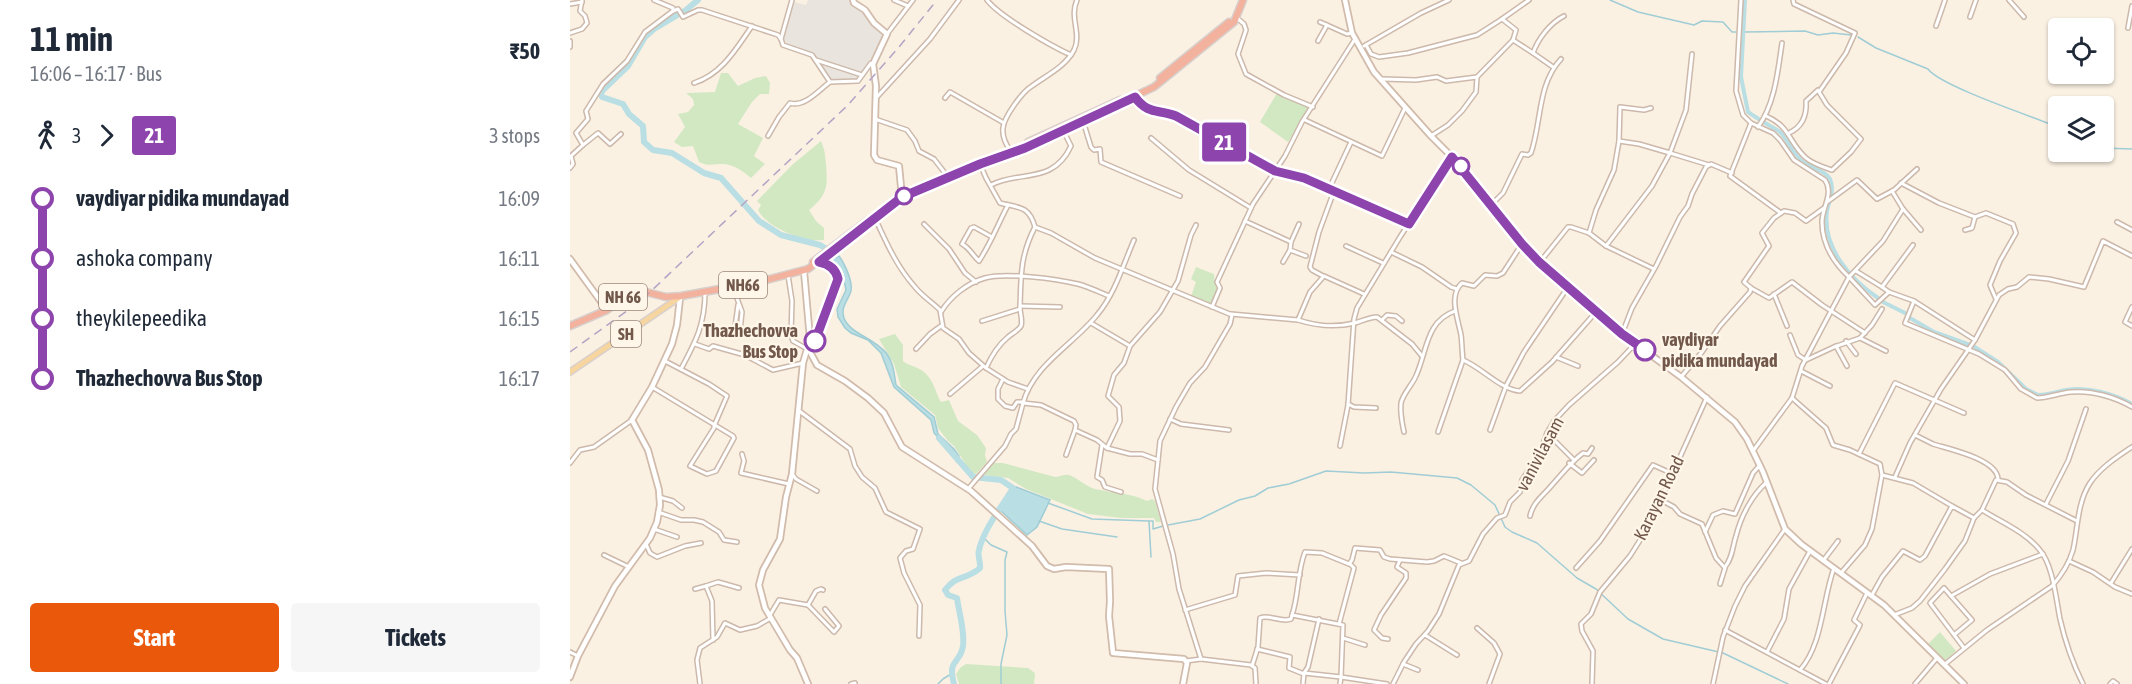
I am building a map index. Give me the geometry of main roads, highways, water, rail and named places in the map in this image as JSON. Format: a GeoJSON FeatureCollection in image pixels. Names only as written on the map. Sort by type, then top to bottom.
{"type":"FeatureCollection","features":[{"type":"Feature","properties":{"kind":"highway","name":"NH66"},"geometry":{"type":"LineString","coordinates":[[681,296],[804,271],[902,197],[1063,130],[1154,87],[1237,18],[1241,0]]}},
{"type":"Feature","properties":{"kind":"highway"},"geometry":{"type":"LineString","coordinates":[[1011,151],[1151,85],[1229,22],[1241,0]]}},
{"type":"Feature","properties":{"kind":"highway","name":"NH 66"},"geometry":{"type":"LineString","coordinates":[[570,326],[607,310],[631,292],[638,290],[666,297],[681,296]]}},
{"type":"Feature","properties":{"kind":"main road"},"geometry":{"type":"LineString","coordinates":[[853,0],[887,34],[873,64],[876,98],[874,155],[878,159],[898,166],[902,197]]}},
{"type":"Feature","properties":{"kind":"main road"},"geometry":{"type":"LineString","coordinates":[[1345,0],[1354,36],[1374,72],[1452,157],[1522,244],[1539,262],[1622,334],[1707,397],[1735,422],[1760,465],[1785,529],[1894,615],[1964,684]]}},
{"type":"Feature","properties":{"kind":"main road"},"geometry":{"type":"LineString","coordinates":[[570,260],[607,310]]}},
{"type":"Feature","properties":{"kind":"main road"},"geometry":{"type":"LineString","coordinates":[[804,271],[810,339],[804,363],[792,474],[780,539],[760,579],[762,599],[790,650],[797,658],[808,684]]}},
{"type":"Feature","properties":{"kind":"main road"},"geometry":{"type":"LineString","coordinates":[[570,677],[578,656],[615,586],[646,544],[654,529],[660,497],[656,476],[648,450],[632,420],[652,387],[672,344],[678,301],[681,296]]}},
{"type":"Feature","properties":{"kind":"main road","name":"SH"},"geometry":{"type":"LineString","coordinates":[[570,372],[681,296]]}},
{"type":"Feature","properties":{"kind":"main road"},"geometry":{"type":"LineString","coordinates":[[809,350],[817,365],[845,381],[878,406],[889,420],[902,447],[968,489],[1039,554],[1051,568],[1108,569],[1113,653],[1186,661],[1183,684]]}},
{"type":"Feature","properties":{"kind":"water"},"geometry":{"type":"Polygon","coordinates":[[[839,256],[851,283],[851,291],[843,311],[844,318],[852,328],[887,354],[896,385],[934,417],[938,434],[959,456],[956,461],[954,455],[934,433],[931,420],[894,387],[881,353],[868,340],[845,328],[838,317],[837,309],[846,290],[832,261],[839,256]]]}},
{"type":"Feature","properties":{"kind":"water"},"geometry":{"type":"Polygon","coordinates":[[[1016,487],[1050,500],[1037,527],[1027,535],[1000,510],[1016,487]]]}},
{"type":"Feature","properties":{"kind":"waterway"},"geometry":{"type":"LineString","coordinates":[[698,0],[645,37],[628,66],[601,93],[602,97],[623,104],[629,114],[643,126],[644,142],[653,150],[672,153],[704,173],[721,178],[759,221],[781,235],[820,245],[837,264]]}},
{"type":"Feature","properties":{"kind":"waterway"},"geometry":{"type":"LineString","coordinates":[[1610,0],[1638,12],[1694,25],[1702,21],[1723,22],[1732,32],[1736,32]]}},
{"type":"Feature","properties":{"kind":"waterway"},"geometry":{"type":"LineString","coordinates":[[1745,0],[1741,77],[1748,112],[1760,120]]}},
{"type":"Feature","properties":{"kind":"waterway"},"geometry":{"type":"LineString","coordinates":[[1745,32],[1805,31],[1818,35],[1833,33],[1851,35]]}},
{"type":"Feature","properties":{"kind":"waterway"},"geometry":{"type":"LineString","coordinates":[[1858,37],[1876,48],[1928,69],[1950,84],[2048,123]]}},
{"type":"Feature","properties":{"kind":"waterway"},"geometry":{"type":"LineString","coordinates":[[1765,123],[1781,133],[1803,162],[1830,179],[1832,191],[1827,211],[1829,237],[1848,272],[1878,298]]}},
{"type":"Feature","properties":{"kind":"waterway"},"geometry":{"type":"LineString","coordinates":[[2114,148],[2132,149]]}},
{"type":"Feature","properties":{"kind":"waterway"},"geometry":{"type":"LineString","coordinates":[[1883,302],[1905,313]]}},
{"type":"Feature","properties":{"kind":"waterway"},"geometry":{"type":"LineString","coordinates":[[1910,318],[1934,332],[1973,346],[1998,362],[2026,389],[2038,395],[2083,389],[2109,394],[2132,404]]}},
{"type":"Feature","properties":{"kind":"waterway"},"geometry":{"type":"LineString","coordinates":[[939,438],[973,477],[1001,480],[1013,488],[981,542],[980,568],[958,579],[945,590],[948,595],[957,598],[963,634],[963,646],[952,670],[954,684]]}},
{"type":"Feature","properties":{"kind":"waterway"},"geometry":{"type":"LineString","coordinates":[[1168,525],[1200,519],[1239,500],[1255,496],[1268,488],[1289,484],[1326,471],[1391,472],[1457,478],[1471,485],[1495,505],[1505,527],[1537,543],[1577,578],[1596,589],[1628,619],[1663,639],[1723,653],[1788,684]]}},
{"type":"Feature","properties":{"kind":"waterway"},"geometry":{"type":"LineString","coordinates":[[1048,503],[1092,519],[1149,521]]}},
{"type":"Feature","properties":{"kind":"waterway"},"geometry":{"type":"LineString","coordinates":[[1039,521],[1062,529],[1117,537]]}},
{"type":"Feature","properties":{"kind":"waterway"},"geometry":{"type":"LineString","coordinates":[[1149,521],[1151,557]]}},
{"type":"Feature","properties":{"kind":"waterway"},"geometry":{"type":"LineString","coordinates":[[1150,521],[1153,521],[1153,529],[1163,526]]}},
{"type":"Feature","properties":{"kind":"waterway"},"geometry":{"type":"LineString","coordinates":[[983,537],[991,545],[1007,552],[1005,560],[1007,635],[1001,664],[1001,684]]}},
{"type":"Feature","properties":{"kind":"waterway"},"geometry":{"type":"LineString","coordinates":[[938,684],[951,674]]}},
{"type":"Feature","properties":{"kind":"railway"},"geometry":{"type":"LineString","coordinates":[[570,352],[649,293],[848,105],[937,0]]}},
{"type":"Feature","properties":{"kind":"place","name":"Thazhechovva Bus Stop"},"geometry":{"type":"Point","coordinates":[815,341]}},
{"type":"Feature","properties":{"kind":"place","name":"vaydiyar pidika mundayad"},"geometry":{"type":"Point","coordinates":[1645,350]}}]}
